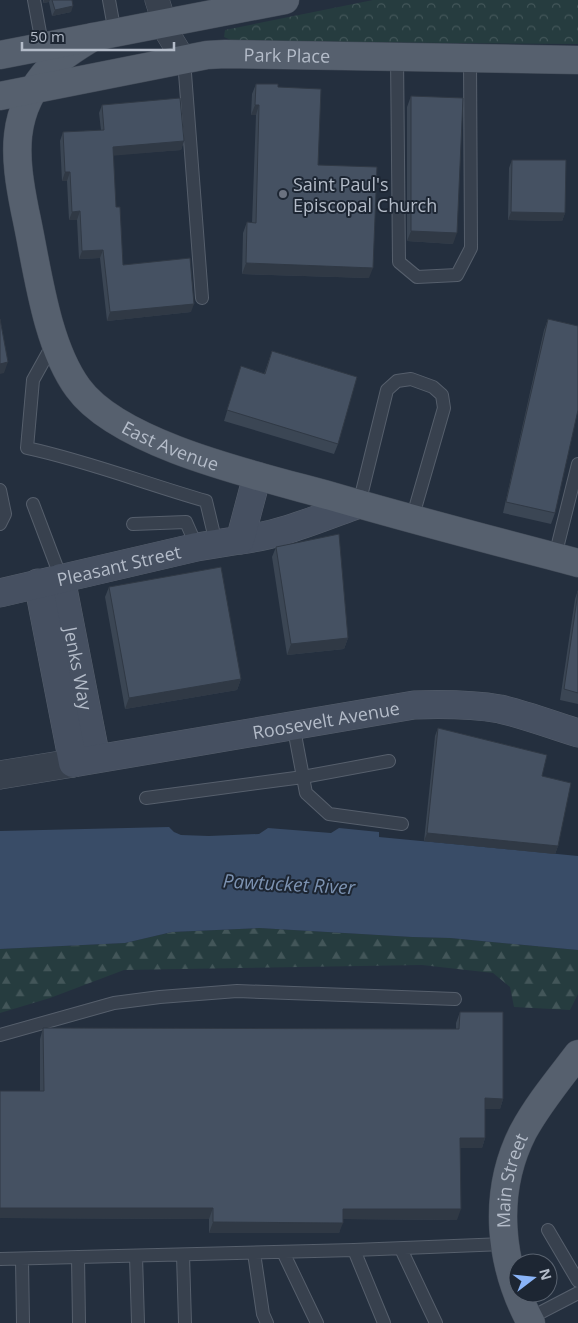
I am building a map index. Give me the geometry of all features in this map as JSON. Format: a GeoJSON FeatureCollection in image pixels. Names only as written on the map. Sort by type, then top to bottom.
{"type":"FeatureCollection","features":[{"type":"Feature","properties":{"kind":"main road"},"geometry":{"type":"LineString","coordinates":[[43,73],[63,56],[104,35],[160,12],[285,0]]}},
{"type":"Feature","properties":{"kind":"main road","name":"Park Place"},"geometry":{"type":"LineString","coordinates":[[0,96],[43,73],[184,60],[207,55],[240,53],[578,60]]}},
{"type":"Feature","properties":{"kind":"main road","name":"Park Place"},"geometry":{"type":"LineString","coordinates":[[0,55],[43,73]]}},
{"type":"Feature","properties":{"kind":"main road","name":"East Avenue"},"geometry":{"type":"LineString","coordinates":[[43,73],[23,111],[16,152],[20,183],[44,302],[55,342],[69,374],[79,390],[91,403],[119,423],[160,443],[212,463],[566,560]]}},
{"type":"Feature","properties":{"kind":"main road"},"geometry":{"type":"LineString","coordinates":[[0,149],[20,183]]}},
{"type":"Feature","properties":{"kind":"main road"},"geometry":{"type":"LineString","coordinates":[[218,543],[256,476]]}},
{"type":"Feature","properties":{"kind":"main road","name":"Pleasant Street"},"geometry":{"type":"LineString","coordinates":[[0,593],[218,543],[275,534],[322,519],[359,504]]}},
{"type":"Feature","properties":{"kind":"main road","name":"Jenks Way"},"geometry":{"type":"LineString","coordinates":[[50,581],[85,760]]}},
{"type":"Feature","properties":{"kind":"main road","name":"Roosevelt Avenue"},"geometry":{"type":"LineString","coordinates":[[85,760],[386,708],[445,704],[500,709],[528,716],[578,733]]}},
{"type":"Feature","properties":{"kind":"main road","name":"Main Street"},"geometry":{"type":"LineString","coordinates":[[529,1321],[512,1278],[504,1244],[503,1204],[510,1165],[516,1147],[532,1117],[578,1054]]}},
{"type":"Feature","properties":{"kind":"street"},"geometry":{"type":"LineString","coordinates":[[160,12],[175,47],[184,60]]}},
{"type":"Feature","properties":{"kind":"street"},"geometry":{"type":"LineString","coordinates":[[0,775],[85,760]]}},
{"type":"Feature","properties":{"kind":"lane"},"geometry":{"type":"LineString","coordinates":[[34,0],[43,73]]}},
{"type":"Feature","properties":{"kind":"lane"},"geometry":{"type":"LineString","coordinates":[[104,35],[109,0]]}},
{"type":"Feature","properties":{"kind":"lane"},"geometry":{"type":"LineString","coordinates":[[397,56],[399,262],[417,277],[457,274],[471,248],[470,58]]}},
{"type":"Feature","properties":{"kind":"lane"},"geometry":{"type":"LineString","coordinates":[[184,60],[202,298]]}},
{"type":"Feature","properties":{"kind":"lane"},"geometry":{"type":"LineString","coordinates":[[55,342],[33,380],[27,448],[59,455],[206,501],[218,543]]}},
{"type":"Feature","properties":{"kind":"lane"},"geometry":{"type":"LineString","coordinates":[[359,504],[387,390],[397,381],[411,379],[433,387],[442,395],[444,408],[412,519]]}},
{"type":"Feature","properties":{"kind":"lane"},"geometry":{"type":"LineString","coordinates":[[566,560],[578,464]]}},
{"type":"Feature","properties":{"kind":"lane"},"geometry":{"type":"LineString","coordinates":[[0,490],[5,514],[0,524]]}},
{"type":"Feature","properties":{"kind":"lane"},"geometry":{"type":"LineString","coordinates":[[33,504],[50,581]]}},
{"type":"Feature","properties":{"kind":"lane"},"geometry":{"type":"LineString","coordinates":[[133,524],[186,522],[218,543]]}},
{"type":"Feature","properties":{"kind":"lane"},"geometry":{"type":"LineString","coordinates":[[293,724],[306,793],[329,814],[402,824]]}},
{"type":"Feature","properties":{"kind":"lane"},"geometry":{"type":"LineString","coordinates":[[146,798],[304,777],[389,761]]}},
{"type":"Feature","properties":{"kind":"lane"},"geometry":{"type":"LineString","coordinates":[[0,1035],[114,1003],[160,997],[237,991],[455,999]]}},
{"type":"Feature","properties":{"kind":"lane"},"geometry":{"type":"LineString","coordinates":[[548,1230],[578,1281]]}},
{"type":"Feature","properties":{"kind":"lane"},"geometry":{"type":"LineString","coordinates":[[0,1259],[401,1249],[504,1244]]}},
{"type":"Feature","properties":{"kind":"lane"},"geometry":{"type":"LineString","coordinates":[[401,1249],[436,1323]]}},
{"type":"Feature","properties":{"kind":"lane"},"geometry":{"type":"LineString","coordinates":[[354,1250],[384,1323]]}},
{"type":"Feature","properties":{"kind":"lane"},"geometry":{"type":"LineString","coordinates":[[283,1252],[317,1323]]}},
{"type":"Feature","properties":{"kind":"lane"},"geometry":{"type":"LineString","coordinates":[[254,1253],[264,1320]]}},
{"type":"Feature","properties":{"kind":"lane"},"geometry":{"type":"LineString","coordinates":[[183,1255],[185,1323]]}},
{"type":"Feature","properties":{"kind":"lane"},"geometry":{"type":"LineString","coordinates":[[136,1256],[138,1323]]}},
{"type":"Feature","properties":{"kind":"lane"},"geometry":{"type":"LineString","coordinates":[[78,1257],[80,1323]]}},
{"type":"Feature","properties":{"kind":"lane"},"geometry":{"type":"LineString","coordinates":[[22,1259],[23,1323]]}},
{"type":"Feature","properties":{"kind":"lane"},"geometry":{"type":"LineString","coordinates":[[529,1321],[578,1293]]}},
{"type":"Feature","properties":{"kind":"green space"},"geometry":{"type":"Polygon","coordinates":[[[373,0],[578,0],[578,44],[233,41],[224,37],[225,30],[373,0]]]}},
{"type":"Feature","properties":{"kind":"green space"},"geometry":{"type":"Polygon","coordinates":[[[259,928],[450,938],[578,950],[578,994],[570,1010],[514,1007],[510,987],[493,973],[422,965],[124,970],[50,998],[0,1013],[0,949],[125,943],[172,932],[259,928]]]}},
{"type":"Feature","properties":{"kind":"water","name":"Pawtucket River"},"geometry":{"type":"Polygon","coordinates":[[[169,827],[181,835],[209,836],[259,834],[268,828],[331,833],[339,828],[379,832],[379,837],[578,856],[578,950],[450,938],[259,928],[172,932],[125,943],[0,949],[0,831],[169,827]]]}},
{"type":"Feature","properties":{"kind":"building"},"geometry":{"type":"Polygon","coordinates":[[[52,0],[72,0],[73,6],[55,10],[52,0]]]}},
{"type":"Feature","properties":{"kind":"building","name":"Saint Paul's Episcopal Church"},"geometry":{"type":"Polygon","coordinates":[[[256,84],[278,84],[278,87],[321,89],[318,165],[377,167],[373,268],[246,263],[247,222],[256,223],[259,105],[255,105],[256,84]]]}},
{"type":"Feature","properties":{"kind":"building"},"geometry":{"type":"Polygon","coordinates":[[[411,96],[463,98],[457,233],[411,231],[411,96]]]}},
{"type":"Feature","properties":{"kind":"building"},"geometry":{"type":"Polygon","coordinates":[[[180,98],[184,141],[113,147],[116,207],[120,207],[123,265],[190,258],[194,304],[110,312],[103,250],[82,251],[80,211],[72,212],[70,172],[65,172],[63,132],[104,130],[102,105],[180,98]]]}},
{"type":"Feature","properties":{"kind":"building"},"geometry":{"type":"Polygon","coordinates":[[[512,160],[566,160],[565,213],[511,212],[512,160]]]}},
{"type":"Feature","properties":{"kind":"building"},"geometry":{"type":"Polygon","coordinates":[[[0,319],[8,362],[0,364],[0,319]]]}},
{"type":"Feature","properties":{"kind":"building"},"geometry":{"type":"Polygon","coordinates":[[[548,319],[578,326],[578,410],[555,513],[506,502],[548,319]]]}},
{"type":"Feature","properties":{"kind":"building"},"geometry":{"type":"Polygon","coordinates":[[[272,351],[357,377],[338,444],[227,410],[241,366],[265,374],[272,351]]]}},
{"type":"Feature","properties":{"kind":"building"},"geometry":{"type":"Polygon","coordinates":[[[339,534],[348,638],[291,644],[276,547],[339,534]]]}},
{"type":"Feature","properties":{"kind":"building"},"geometry":{"type":"Polygon","coordinates":[[[221,567],[241,679],[129,698],[109,587],[221,567]]]}},
{"type":"Feature","properties":{"kind":"building"},"geometry":{"type":"Polygon","coordinates":[[[578,592],[578,693],[564,689],[578,592]]]}},
{"type":"Feature","properties":{"kind":"building"},"geometry":{"type":"Polygon","coordinates":[[[438,728],[547,755],[542,776],[571,783],[558,846],[427,833],[438,728]]]}},
{"type":"Feature","properties":{"kind":"building"},"geometry":{"type":"Polygon","coordinates":[[[460,1012],[503,1012],[503,1099],[485,1098],[485,1138],[460,1138],[461,1209],[343,1209],[343,1223],[213,1222],[213,1208],[0,1208],[0,1091],[44,1091],[43,1028],[459,1029],[460,1012]]]}},
{"type":"Feature","properties":{"kind":"place","name":"Saint Paul's Episcopal Church"},"geometry":{"type":"Point","coordinates":[283,194]}}]}
